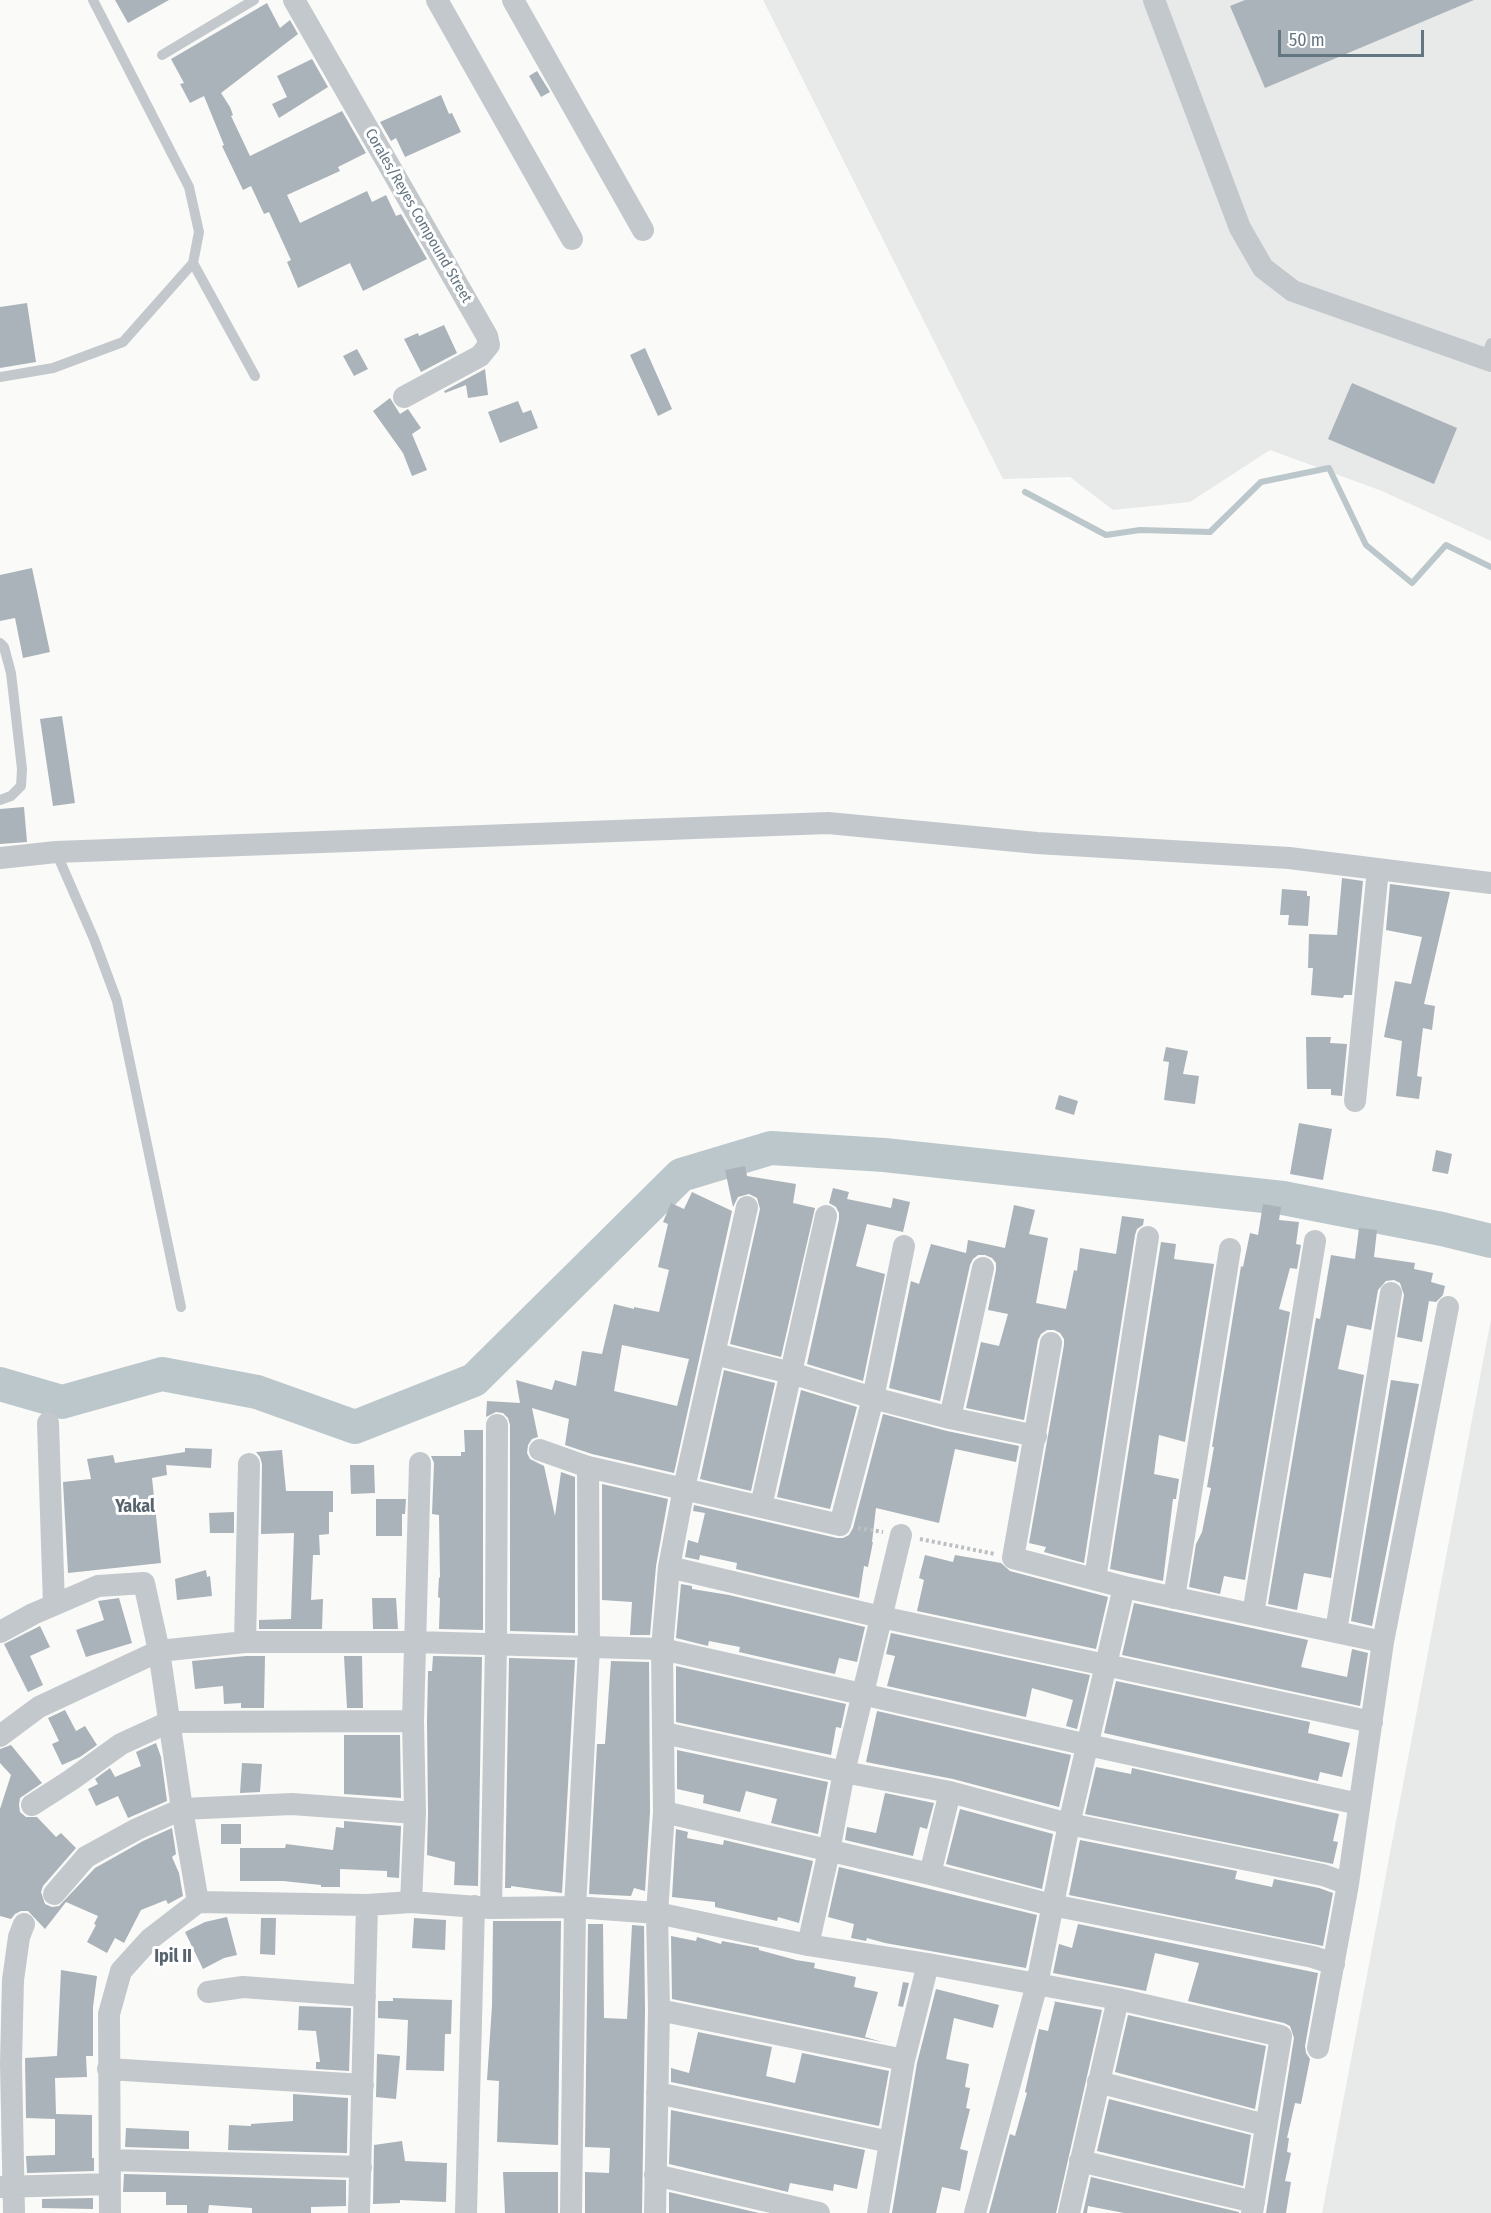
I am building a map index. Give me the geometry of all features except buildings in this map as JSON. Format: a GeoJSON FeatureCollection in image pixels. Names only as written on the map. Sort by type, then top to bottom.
{"type":"FeatureCollection","features":[{"type":"Feature","properties":{"kind":"street","name":"Corales/Reyes Compound Street"},"geometry":{"type":"LineString","coordinates":[[294,0],[487,336],[489,345],[480,356],[404,397]]}},
{"type":"Feature","properties":{"kind":"street"},"geometry":{"type":"LineString","coordinates":[[437,0],[572,238]]}},
{"type":"Feature","properties":{"kind":"street"},"geometry":{"type":"LineString","coordinates":[[513,0],[643,230]]}},
{"type":"Feature","properties":{"kind":"street"},"geometry":{"type":"LineString","coordinates":[[1154,0],[1240,228],[1263,268],[1293,291],[1489,354]]}},
{"type":"Feature","properties":{"kind":"street"},"geometry":{"type":"LineString","coordinates":[[0,858],[56,852],[828,823],[1036,843],[1289,858],[1491,883]]}},
{"type":"Feature","properties":{"kind":"street"},"geometry":{"type":"LineString","coordinates":[[1355,1101],[1378,869]]}},
{"type":"Feature","properties":{"kind":"street"},"geometry":{"type":"LineString","coordinates":[[655,2213],[659,2010],[657,1913],[664,1812],[662,1649],[669,1567],[684,1488],[747,1207]]}},
{"type":"Feature","properties":{"kind":"street"},"geometry":{"type":"LineString","coordinates":[[761,1506],[826,1216]]}},
{"type":"Feature","properties":{"kind":"street"},"geometry":{"type":"LineString","coordinates":[[1095,1579],[1148,1237]]}},
{"type":"Feature","properties":{"kind":"street"},"geometry":{"type":"LineString","coordinates":[[1253,1614],[1316,1241]]}},
{"type":"Feature","properties":{"kind":"street"},"geometry":{"type":"LineString","coordinates":[[540,1450],[588,1467],[840,1526],[873,1398],[904,1246]]}},
{"type":"Feature","properties":{"kind":"street"},"geometry":{"type":"LineString","coordinates":[[1174,1598],[1230,1249]]}},
{"type":"Feature","properties":{"kind":"street"},"geometry":{"type":"LineString","coordinates":[[950,1418],[983,1268]]}},
{"type":"Feature","properties":{"kind":"street"},"geometry":{"type":"LineString","coordinates":[[1336,1631],[1391,1293]]}},
{"type":"Feature","properties":{"kind":"street"},"geometry":{"type":"LineString","coordinates":[[1318,2048],[1348,1884],[1383,1642],[1448,1307]]}},
{"type":"Feature","properties":{"kind":"street"},"geometry":{"type":"LineString","coordinates":[[1051,1343],[1013,1557],[1124,1587],[1383,1642]]}},
{"type":"Feature","properties":{"kind":"street"},"geometry":{"type":"LineString","coordinates":[[715,1354],[950,1418],[1036,1436]]}},
{"type":"Feature","properties":{"kind":"street"},"geometry":{"type":"LineString","coordinates":[[48,1423],[54,1605]]}},
{"type":"Feature","properties":{"kind":"street"},"geometry":{"type":"LineString","coordinates":[[466,2213],[496,1646],[497,1425]]}},
{"type":"Feature","properties":{"kind":"street"},"geometry":{"type":"LineString","coordinates":[[411,1902],[415,1813],[413,1721],[420,1463]]}},
{"type":"Feature","properties":{"kind":"street"},"geometry":{"type":"LineString","coordinates":[[245,1642],[249,1464]]}},
{"type":"Feature","properties":{"kind":"street"},"geometry":{"type":"LineString","coordinates":[[571,2213],[575,1907],[590,1648],[588,1467]]}},
{"type":"Feature","properties":{"kind":"street"},"geometry":{"type":"LineString","coordinates":[[808,1945],[844,1772],[901,1535]]}},
{"type":"Feature","properties":{"kind":"street"},"geometry":{"type":"LineString","coordinates":[[669,1567],[881,1617],[1372,1722]]}},
{"type":"Feature","properties":{"kind":"street"},"geometry":{"type":"LineString","coordinates":[[0,1632],[98,1586],[144,1583],[159,1651],[198,1902]]}},
{"type":"Feature","properties":{"kind":"street"},"geometry":{"type":"LineString","coordinates":[[975,2213],[1036,1984],[1069,1824],[1124,1587]]}},
{"type":"Feature","properties":{"kind":"street"},"geometry":{"type":"LineString","coordinates":[[0,1736],[39,1707],[159,1651],[245,1642],[415,1642],[662,1649],[1359,1804]]}},
{"type":"Feature","properties":{"kind":"street"},"geometry":{"type":"LineString","coordinates":[[32,1805],[121,1744],[169,1722],[413,1721]]}},
{"type":"Feature","properties":{"kind":"street"},"geometry":{"type":"LineString","coordinates":[[664,1733],[844,1772],[950,1792],[1069,1824],[1323,1875],[1348,1884]]}},
{"type":"Feature","properties":{"kind":"street"},"geometry":{"type":"LineString","coordinates":[[930,1874],[950,1792]]}},
{"type":"Feature","properties":{"kind":"street"},"geometry":{"type":"LineString","coordinates":[[54,1894],[86,1857],[137,1829],[182,1809],[292,1804],[415,1813]]}},
{"type":"Feature","properties":{"kind":"street"},"geometry":{"type":"LineString","coordinates":[[664,1812],[1052,1905],[1313,1957],[1334,1964]]}},
{"type":"Feature","properties":{"kind":"street"},"geometry":{"type":"LineString","coordinates":[[110,2213],[109,2014],[121,1971],[150,1939],[198,1902],[368,1905],[411,1902],[483,1907],[575,1907],[657,1913],[808,1945],[928,1964],[1118,1999],[1281,2036],[1253,2208],[1080,2161]]}},
{"type":"Feature","properties":{"kind":"street"},"geometry":{"type":"LineString","coordinates":[[359,2213],[368,1905]]}},
{"type":"Feature","properties":{"kind":"street"},"geometry":{"type":"LineString","coordinates":[[14,2213],[7,2187],[13,1980],[24,1924]]}},
{"type":"Feature","properties":{"kind":"street"},"geometry":{"type":"LineString","coordinates":[[878,2213],[904,2060],[928,1964]]}},
{"type":"Feature","properties":{"kind":"street"},"geometry":{"type":"LineString","coordinates":[[208,1992],[243,1987],[365,1996]]}},
{"type":"Feature","properties":{"kind":"street"},"geometry":{"type":"LineString","coordinates":[[1069,2213],[1118,1999]]}},
{"type":"Feature","properties":{"kind":"street"},"geometry":{"type":"LineString","coordinates":[[659,2010],[904,2060]]}},
{"type":"Feature","properties":{"kind":"street"},"geometry":{"type":"LineString","coordinates":[[108,2069],[363,2085]]}},
{"type":"Feature","properties":{"kind":"street"},"geometry":{"type":"LineString","coordinates":[[1098,2082],[1265,2125]]}},
{"type":"Feature","properties":{"kind":"street"},"geometry":{"type":"LineString","coordinates":[[657,2093],[890,2142]]}},
{"type":"Feature","properties":{"kind":"street"},"geometry":{"type":"LineString","coordinates":[[110,2160],[361,2167]]}},
{"type":"Feature","properties":{"kind":"street"},"geometry":{"type":"LineString","coordinates":[[655,2175],[819,2212]]}},
{"type":"Feature","properties":{"kind":"street"},"geometry":{"type":"LineString","coordinates":[[7,2187],[110,2184]]}},
{"type":"Feature","properties":{"kind":"lane"},"geometry":{"type":"LineString","coordinates":[[0,377],[53,368],[123,342],[193,264],[199,232],[189,187],[93,0]]}},
{"type":"Feature","properties":{"kind":"lane"},"geometry":{"type":"LineString","coordinates":[[162,55],[254,0]]}},
{"type":"Feature","properties":{"kind":"lane"},"geometry":{"type":"LineString","coordinates":[[193,264],[255,376]]}},
{"type":"Feature","properties":{"kind":"lane"},"geometry":{"type":"LineString","coordinates":[[0,643],[4,647],[10,673],[22,769],[21,786],[11,796],[0,800]]}},
{"type":"Feature","properties":{"kind":"lane"},"geometry":{"type":"LineString","coordinates":[[56,852],[94,939],[117,1001],[181,1307]]}},
{"type":"Feature","properties":{"kind":"path"},"geometry":{"type":"LineString","coordinates":[[840,1526],[901,1535],[1013,1557]]}},
{"type":"Feature","properties":{"kind":"shaded area"},"geometry":{"type":"Polygon","coordinates":[[[763,0],[1491,0],[1491,541],[1382,491],[1270,450],[1190,502],[1113,510],[1070,477],[1003,479],[763,0]]]}},
{"type":"Feature","properties":{"kind":"shaded area"},"geometry":{"type":"Polygon","coordinates":[[[1491,1319],[1491,2213],[1322,2213],[1491,1319]]]}},
{"type":"Feature","properties":{"kind":"waterway"},"geometry":{"type":"LineString","coordinates":[[1025,492],[1106,535],[1140,530],[1210,532],[1261,482],[1329,468],[1366,545],[1412,583],[1446,545],[1491,567]]}},
{"type":"Feature","properties":{"kind":"waterway"},"geometry":{"type":"LineString","coordinates":[[0,1384],[62,1402],[162,1374],[257,1392],[355,1427],[474,1380],[681,1175],[771,1148],[884,1155],[1283,1198],[1442,1229],[1491,1241]]}},
{"type":"Feature","properties":{"kind":"district","name":"Yakal"},"geometry":{"type":"Point","coordinates":[135,1507]}},
{"type":"Feature","properties":{"kind":"district","name":"Ipil II"},"geometry":{"type":"Point","coordinates":[173,1957]}}]}
